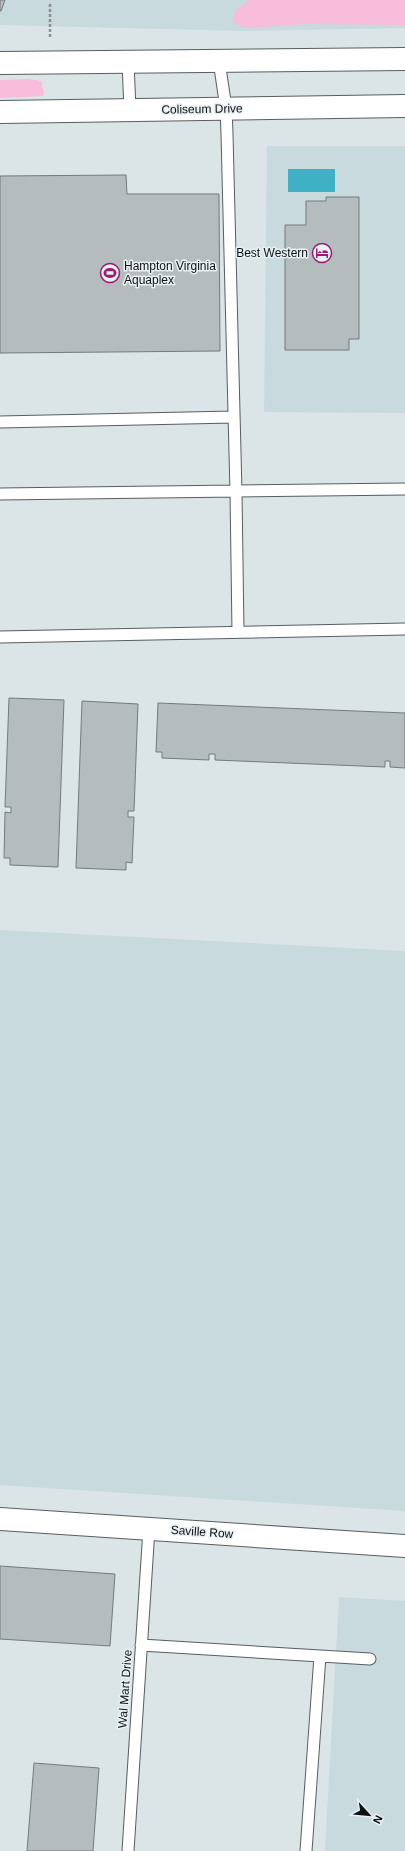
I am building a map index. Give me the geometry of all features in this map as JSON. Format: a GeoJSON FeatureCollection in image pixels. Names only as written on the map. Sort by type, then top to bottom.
{"type":"FeatureCollection","features":[{"type":"Feature","properties":{"kind":"street"},"geometry":{"type":"LineString","coordinates":[[0,63],[405,59]]}},
{"type":"Feature","properties":{"kind":"street","name":"Coliseum Drive"},"geometry":{"type":"LineString","coordinates":[[0,112],[405,106]]}},
{"type":"Feature","properties":{"kind":"street","name":"Saville Row"},"geometry":{"type":"LineString","coordinates":[[0,1518],[405,1546]]}},
{"type":"Feature","properties":{"kind":"lane"},"geometry":{"type":"LineString","coordinates":[[219,61],[226,108],[236,492],[238,632]]}},
{"type":"Feature","properties":{"kind":"lane"},"geometry":{"type":"LineString","coordinates":[[128,62],[130,110]]}},
{"type":"Feature","properties":{"kind":"lane"},"geometry":{"type":"LineString","coordinates":[[0,422],[233,417]]}},
{"type":"Feature","properties":{"kind":"lane"},"geometry":{"type":"LineString","coordinates":[[0,494],[405,490]]}},
{"type":"Feature","properties":{"kind":"lane"},"geometry":{"type":"LineString","coordinates":[[0,637],[405,629]]}},
{"type":"Feature","properties":{"kind":"lane","name":"Wal Mart Drive"},"geometry":{"type":"LineString","coordinates":[[128,1851],[149,1529]]}},
{"type":"Feature","properties":{"kind":"lane"},"geometry":{"type":"LineString","coordinates":[[141,1645],[370,1659]]}},
{"type":"Feature","properties":{"kind":"lane"},"geometry":{"type":"LineString","coordinates":[[306,1851],[320,1656]]}},
{"type":"Feature","properties":{"kind":"path"},"geometry":{"type":"LineString","coordinates":[[50,4],[50,37]]}},
{"type":"Feature","properties":{"kind":"shaded area"},"geometry":{"type":"Polygon","coordinates":[[[0,0],[405,0],[405,28],[245,31],[0,25],[0,0]]]}},
{"type":"Feature","properties":{"kind":"shaded area"},"geometry":{"type":"Polygon","coordinates":[[[249,0],[405,0],[405,25],[308,24],[246,28],[233,23],[235,10],[249,0]]]}},
{"type":"Feature","properties":{"kind":"shaded area"},"geometry":{"type":"Polygon","coordinates":[[[29,79],[41,81],[44,93],[43,96],[0,98],[0,80],[29,79]]]}},
{"type":"Feature","properties":{"kind":"shaded area"},"geometry":{"type":"Polygon","coordinates":[[[267,146],[405,146],[405,413],[264,412],[267,146]]]}},
{"type":"Feature","properties":{"kind":"shaded area"},"geometry":{"type":"Polygon","coordinates":[[[0,930],[405,951],[405,1511],[0,1485],[0,930]]]}},
{"type":"Feature","properties":{"kind":"shaded area"},"geometry":{"type":"Polygon","coordinates":[[[339,1597],[405,1601],[405,1851],[325,1851],[339,1597]]]}},
{"type":"Feature","properties":{"kind":"water"},"geometry":{"type":"Polygon","coordinates":[[[288,169],[335,169],[335,192],[288,192],[288,169]]]}},
{"type":"Feature","properties":{"kind":"building"},"geometry":{"type":"Polygon","coordinates":[[[0,0],[5,0],[1,11],[0,11],[0,0]]]}},
{"type":"Feature","properties":{"kind":"building","name":"Hampton Virginia Aquaplex"},"geometry":{"type":"Polygon","coordinates":[[[126,175],[127,194],[219,194],[220,351],[0,353],[0,176],[126,175]]]}},
{"type":"Feature","properties":{"kind":"building","name":"Best Western"},"geometry":{"type":"Polygon","coordinates":[[[326,197],[359,197],[359,339],[349,339],[349,350],[285,350],[285,225],[306,225],[306,201],[326,201],[326,197]]]}},
{"type":"Feature","properties":{"kind":"building"},"geometry":{"type":"Polygon","coordinates":[[[9,698],[64,700],[58,867],[10,865],[10,858],[4,858],[5,812],[11,813],[11,807],[5,807],[9,698]]]}},
{"type":"Feature","properties":{"kind":"building"},"geometry":{"type":"Polygon","coordinates":[[[82,701],[138,704],[134,811],[128,811],[128,817],[134,817],[132,863],[126,862],[126,870],[76,868],[82,701]]]}},
{"type":"Feature","properties":{"kind":"building"},"geometry":{"type":"Polygon","coordinates":[[[158,703],[405,713],[405,768],[390,767],[390,761],[385,761],[385,767],[215,760],[215,754],[209,754],[209,760],[162,758],[162,752],[156,752],[158,703]]]}},
{"type":"Feature","properties":{"kind":"building"},"geometry":{"type":"Polygon","coordinates":[[[0,1566],[115,1574],[110,1646],[0,1639],[0,1566]]]}},
{"type":"Feature","properties":{"kind":"building"},"geometry":{"type":"Polygon","coordinates":[[[34,1763],[99,1768],[93,1851],[27,1851],[34,1763]]]}},
{"type":"Feature","properties":{"kind":"place","name":"Best Western"},"geometry":{"type":"Point","coordinates":[322,253]}},
{"type":"Feature","properties":{"kind":"place","name":"Hampton Virginia Aquaplex"},"geometry":{"type":"Point","coordinates":[110,273]}}]}
